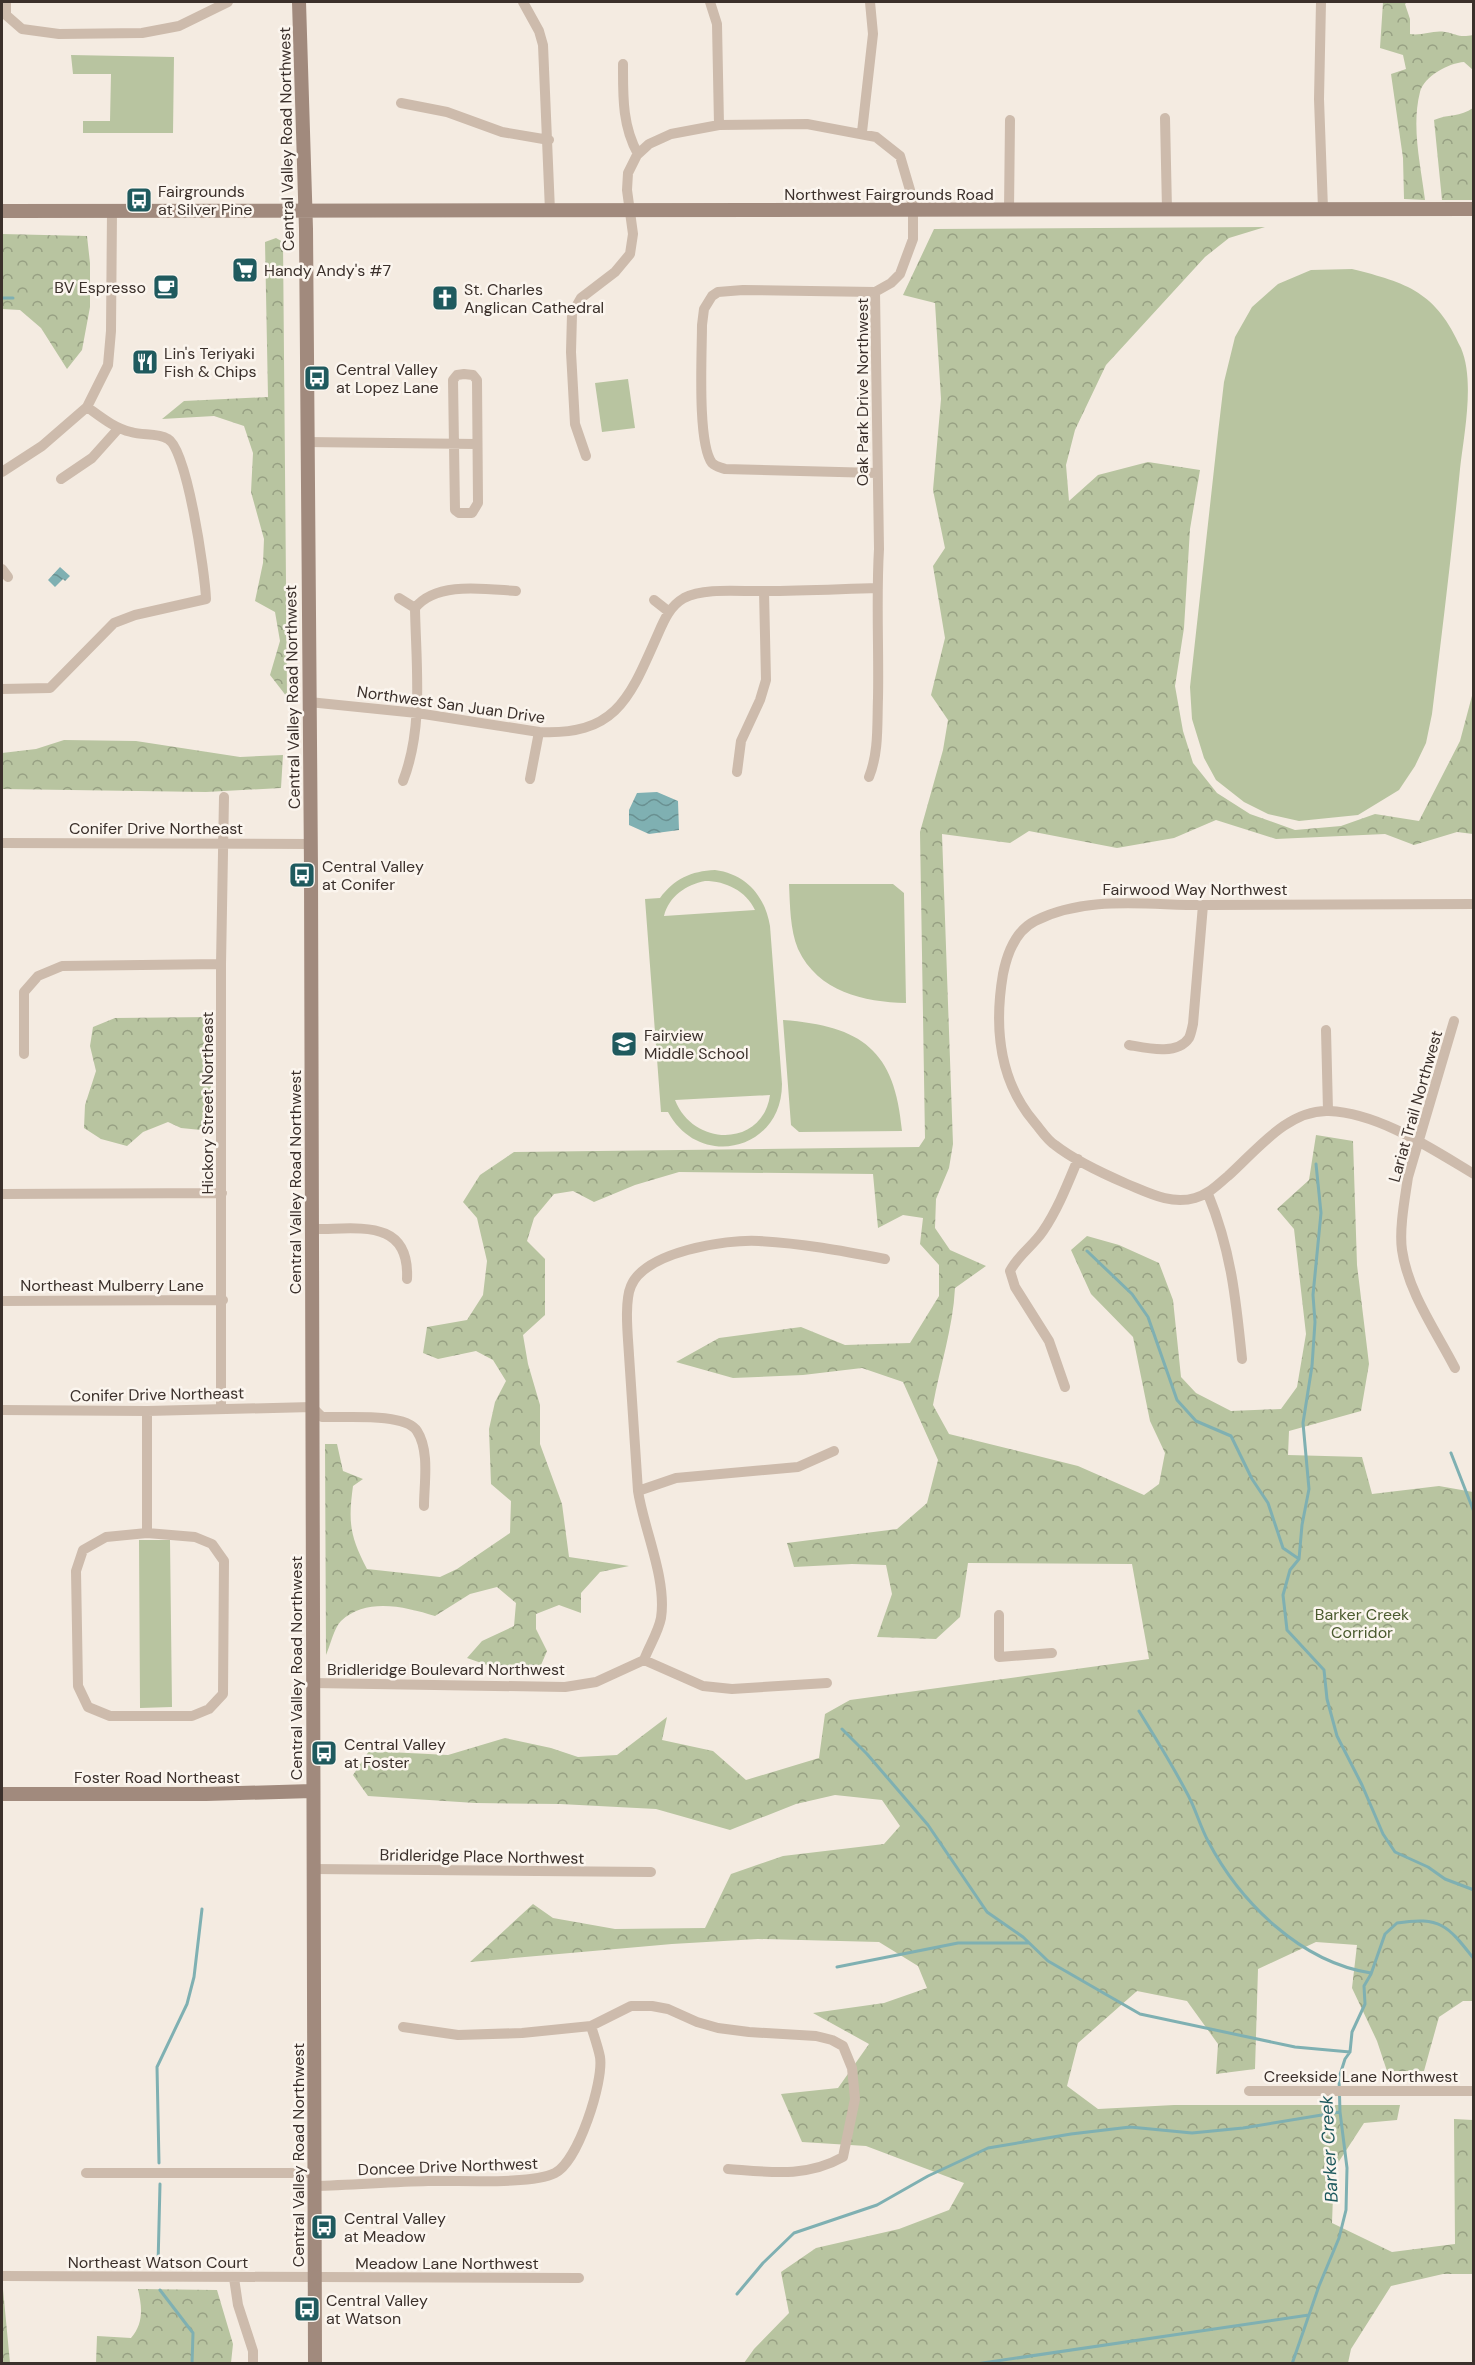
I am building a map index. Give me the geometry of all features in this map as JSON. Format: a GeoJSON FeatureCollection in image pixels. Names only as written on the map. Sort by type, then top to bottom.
{"type":"FeatureCollection","features":[{"type":"Feature","properties":{"kind":"main road","name":"Central Valley Road Northwest"},"geometry":{"type":"LineString","coordinates":[[299,2],[304,211],[311,844],[315,2364]]}},
{"type":"Feature","properties":{"kind":"main road","name":"Northwest Fairgrounds Road"},"geometry":{"type":"LineString","coordinates":[[2,211],[1473,209]]}},
{"type":"Feature","properties":{"kind":"main road","name":"Foster Road Northeast"},"geometry":{"type":"LineString","coordinates":[[2,1794],[206,1794],[312,1791]]}},
{"type":"Feature","properties":{"kind":"street"},"geometry":{"type":"LineString","coordinates":[[6,2],[6,15],[22,29],[59,34],[142,33],[179,26],[228,2]]}},
{"type":"Feature","properties":{"kind":"street"},"geometry":{"type":"LineString","coordinates":[[523,2],[539,31],[543,45],[549,140],[550,211]]}},
{"type":"Feature","properties":{"kind":"street"},"geometry":{"type":"LineString","coordinates":[[710,2],[717,24],[719,125]]}},
{"type":"Feature","properties":{"kind":"street"},"geometry":{"type":"LineString","coordinates":[[586,456],[575,424],[571,352],[572,314],[581,298],[615,272],[630,254],[633,234],[627,190],[628,173],[638,154],[649,144],[671,134],[719,125],[807,124],[862,132],[873,34],[870,2]]}},
{"type":"Feature","properties":{"kind":"street"},"geometry":{"type":"LineString","coordinates":[[1321,2],[1319,99],[1323,209]]}},
{"type":"Feature","properties":{"kind":"street"},"geometry":{"type":"LineString","coordinates":[[623,64],[623,106],[638,154]]}},
{"type":"Feature","properties":{"kind":"street"},"geometry":{"type":"LineString","coordinates":[[401,104],[447,112],[502,132],[549,140]]}},
{"type":"Feature","properties":{"kind":"street"},"geometry":{"type":"LineString","coordinates":[[1165,118],[1167,210]]}},
{"type":"Feature","properties":{"kind":"street"},"geometry":{"type":"LineString","coordinates":[[1010,120],[1010,210]]}},
{"type":"Feature","properties":{"kind":"street","name":"Oak Park Drive Northwest"},"geometry":{"type":"LineString","coordinates":[[862,132],[876,137],[900,156],[913,210],[913,239],[904,266],[891,284],[875,292],[879,652],[877,744],[875,762],[869,777]]}},
{"type":"Feature","properties":{"kind":"street"},"geometry":{"type":"LineString","coordinates":[[2,472],[42,446],[87,408],[108,365],[111,332],[112,211]]}},
{"type":"Feature","properties":{"kind":"street"},"geometry":{"type":"LineString","coordinates":[[875,292],[743,290],[718,292],[712,296],[704,309],[702,325],[704,438],[711,461],[715,466],[725,469],[877,472]]}},
{"type":"Feature","properties":{"kind":"street"},"geometry":{"type":"LineString","coordinates":[[457,375],[473,375],[477,380],[477,444],[478,503],[472,513],[465,514],[455,510],[453,380],[457,375]]}},
{"type":"Feature","properties":{"kind":"street"},"geometry":{"type":"LineString","coordinates":[[2,689],[50,688],[114,623],[135,615],[206,599],[205,574],[184,468],[175,444],[167,438],[152,434],[118,429],[87,408]]}},
{"type":"Feature","properties":{"kind":"street"},"geometry":{"type":"LineString","coordinates":[[61,479],[92,458],[118,429]]}},
{"type":"Feature","properties":{"kind":"street"},"geometry":{"type":"LineString","coordinates":[[306,442],[477,444]]}},
{"type":"Feature","properties":{"kind":"street"},"geometry":{"type":"LineString","coordinates":[[654,600],[668,611],[684,598],[699,594],[728,591],[877,588]]}},
{"type":"Feature","properties":{"kind":"street"},"geometry":{"type":"LineString","coordinates":[[403,781],[411,762],[417,713],[415,608],[423,598],[436,592],[516,591]]}},
{"type":"Feature","properties":{"kind":"street"},"geometry":{"type":"LineString","coordinates":[[737,772],[741,741],[760,700],[766,680],[764,591]]}},
{"type":"Feature","properties":{"kind":"street"},"geometry":{"type":"LineString","coordinates":[[399,598],[415,608]]}},
{"type":"Feature","properties":{"kind":"street","name":"Northwest San Juan Drive"},"geometry":{"type":"LineString","coordinates":[[309,702],[417,713],[539,732],[558,733],[581,729],[600,723],[616,711],[628,696],[668,611]]}},
{"type":"Feature","properties":{"kind":"street"},"geometry":{"type":"LineString","coordinates":[[530,779],[539,732]]}},
{"type":"Feature","properties":{"kind":"street","name":"Hickory Street Northeast"},"geometry":{"type":"LineString","coordinates":[[221,1408],[224,797]]}},
{"type":"Feature","properties":{"kind":"street","name":"Conifer Drive Northeast"},"geometry":{"type":"LineString","coordinates":[[2,843],[311,844]]}},
{"type":"Feature","properties":{"kind":"street","name":"Fairwood Way Northwest"},"geometry":{"type":"LineString","coordinates":[[1208,1194],[1187,1200],[1161,1198],[1119,1180],[1053,1144],[1025,1111],[1006,1072],[1000,1049],[999,1002],[1005,964],[1022,930],[1035,921],[1100,903],[1473,904]]}},
{"type":"Feature","properties":{"kind":"street"},"geometry":{"type":"LineString","coordinates":[[1129,1045],[1164,1049],[1178,1046],[1189,1037],[1193,1024],[1203,905]]}},
{"type":"Feature","properties":{"kind":"street"},"geometry":{"type":"LineString","coordinates":[[24,1054],[24,992],[38,976],[62,966],[222,964]]}},
{"type":"Feature","properties":{"kind":"street","name":"Lariat Trail Northwest"},"geometry":{"type":"LineString","coordinates":[[1454,1021],[1408,1177],[1404,1201],[1402,1249],[1408,1276],[1455,1368]]}},
{"type":"Feature","properties":{"kind":"street"},"geometry":{"type":"LineString","coordinates":[[1326,1030],[1328,1111]]}},
{"type":"Feature","properties":{"kind":"street"},"geometry":{"type":"LineString","coordinates":[[1242,1359],[1228,1254],[1221,1226],[1208,1194],[1286,1123],[1328,1111],[1381,1124],[1419,1142],[1473,1174]]}},
{"type":"Feature","properties":{"kind":"street"},"geometry":{"type":"LineString","coordinates":[[1065,1387],[1049,1341],[1015,1287],[1010,1271],[1015,1260],[1033,1244],[1045,1229],[1060,1202],[1078,1159]]}},
{"type":"Feature","properties":{"kind":"street"},"geometry":{"type":"LineString","coordinates":[[2,1194],[222,1193]]}},
{"type":"Feature","properties":{"kind":"street"},"geometry":{"type":"LineString","coordinates":[[311,1229],[363,1229],[389,1233],[402,1248],[408,1269],[407,1279]]}},
{"type":"Feature","properties":{"kind":"street"},"geometry":{"type":"LineString","coordinates":[[827,1683],[732,1689],[704,1686],[644,1660],[648,1646],[657,1632],[662,1604],[658,1575],[641,1514],[638,1491],[628,1299],[631,1287],[643,1270],[671,1255],[722,1243],[757,1240],[885,1258]]}},
{"type":"Feature","properties":{"kind":"street","name":"Northeast Mulberry Lane"},"geometry":{"type":"LineString","coordinates":[[2,1301],[223,1300]]}},
{"type":"Feature","properties":{"kind":"street"},"geometry":{"type":"LineString","coordinates":[[312,1407],[321,1417],[394,1419],[416,1429],[421,1438],[424,1460],[424,1506]]}},
{"type":"Feature","properties":{"kind":"street","name":"Conifer Drive Northeast"},"geometry":{"type":"LineString","coordinates":[[2,1410],[147,1411],[312,1407]]}},
{"type":"Feature","properties":{"kind":"street"},"geometry":{"type":"LineString","coordinates":[[147,1411],[147,1533]]}},
{"type":"Feature","properties":{"kind":"street"},"geometry":{"type":"LineString","coordinates":[[638,1491],[676,1478],[798,1467],[834,1451]]}},
{"type":"Feature","properties":{"kind":"street"},"geometry":{"type":"LineString","coordinates":[[147,1533],[195,1538],[212,1544],[224,1561],[223,1694],[209,1709],[192,1716],[110,1716],[88,1707],[78,1686],[76,1571],[83,1550],[106,1537],[147,1533]]}},
{"type":"Feature","properties":{"kind":"street"},"geometry":{"type":"LineString","coordinates":[[999,1615],[999,1657],[1052,1653]]}},
{"type":"Feature","properties":{"kind":"street","name":"Bridleridge Boulevard Northwest"},"geometry":{"type":"LineString","coordinates":[[313,1683],[565,1687],[596,1682],[644,1660]]}},
{"type":"Feature","properties":{"kind":"street","name":"Bridleridge Place Northwest"},"geometry":{"type":"LineString","coordinates":[[313,1869],[651,1872]]}},
{"type":"Feature","properties":{"kind":"street"},"geometry":{"type":"LineString","coordinates":[[404,2027],[458,2035],[509,2033],[591,2026],[631,2006],[652,2006],[668,2009],[697,2022],[718,2028],[816,2036],[832,2040],[843,2046],[852,2068],[855,2099],[843,2157],[831,2163],[793,2173],[728,2169]]}},
{"type":"Feature","properties":{"kind":"street","name":"Doncee Drive Northwest"},"geometry":{"type":"LineString","coordinates":[[86,2173],[314,2180],[427,2181],[544,2178],[558,2172],[566,2165],[573,2153],[594,2098],[600,2058],[591,2026]]}},
{"type":"Feature","properties":{"kind":"street","name":"Creekside Lane Northwest"},"geometry":{"type":"LineString","coordinates":[[1249,2091],[1473,2091]]}},
{"type":"Feature","properties":{"kind":"street","name":"Northeast Watson Court"},"geometry":{"type":"LineString","coordinates":[[2,2276],[315,2278]]}},
{"type":"Feature","properties":{"kind":"street"},"geometry":{"type":"LineString","coordinates":[[234,2278],[238,2304],[253,2351],[253,2364]]}},
{"type":"Feature","properties":{"kind":"street","name":"Meadow Lane Northwest"},"geometry":{"type":"LineString","coordinates":[[315,2278],[579,2278]]}},
{"type":"Feature","properties":{"kind":"green space"},"geometry":{"type":"Polygon","coordinates":[[[1383,2],[1407,2],[1405,4],[1410,19],[1410,34],[1441,32],[1461,36],[1473,35],[1473,70],[1464,62],[1451,65],[1438,71],[1426,81],[1420,92],[1416,119],[1425,200],[1404,199],[1403,158],[1391,74],[1406,69],[1403,55],[1380,48],[1383,2]]]}},
{"type":"Feature","properties":{"kind":"green space"},"geometry":{"type":"Polygon","coordinates":[[[71,55],[174,57],[173,133],[83,133],[83,121],[110,121],[111,74],[73,74],[71,55]]]}},
{"type":"Feature","properties":{"kind":"green space"},"geometry":{"type":"Polygon","coordinates":[[[1473,108],[1473,200],[1442,200],[1434,120],[1464,113],[1473,108]]]}},
{"type":"Feature","properties":{"kind":"green space","name":"Barker Creek Corridor"},"geometry":{"type":"Polygon","coordinates":[[[1265,227],[1229,238],[1205,257],[1106,365],[1075,430],[1066,465],[1069,501],[1098,475],[1148,462],[1200,470],[1190,529],[1184,628],[1175,686],[1183,731],[1193,763],[1217,793],[1250,814],[1295,830],[1341,826],[1375,814],[1419,821],[1460,741],[1473,692],[1473,834],[1457,832],[1414,845],[1385,834],[1276,839],[1216,820],[1174,838],[1117,848],[1029,831],[1010,843],[942,834],[953,1144],[949,1168],[936,1199],[935,1228],[950,1250],[986,1266],[955,1288],[949,1332],[933,1405],[949,1434],[1078,1466],[1144,1495],[1159,1484],[1165,1453],[1150,1421],[1133,1337],[1091,1294],[1071,1250],[1087,1236],[1119,1245],[1159,1263],[1173,1300],[1181,1377],[1196,1393],[1231,1411],[1281,1409],[1297,1387],[1306,1334],[1294,1229],[1277,1209],[1309,1180],[1316,1135],[1353,1141],[1357,1265],[1369,1364],[1361,1411],[1289,1431],[1288,1455],[1362,1457],[1372,1494],[1439,1486],[1473,1492],[1473,2001],[1463,2001],[1439,2017],[1424,2071],[1387,2071],[1377,2041],[1352,1988],[1357,1945],[1316,1942],[1258,1969],[1255,2069],[1216,2074],[1218,2044],[1187,2001],[1137,1991],[1078,2043],[1067,2086],[1098,2109],[1174,2105],[1400,2105],[1397,2120],[1364,2123],[1334,2169],[1332,2223],[1392,2252],[1455,2244],[1454,2119],[1473,2120],[1473,2274],[1443,2274],[1391,2286],[1351,2349],[1348,2363],[744,2363],[754,2349],[789,2313],[781,2272],[816,2248],[899,2229],[949,2210],[964,2183],[866,2146],[802,2142],[781,2094],[838,2088],[869,2044],[813,2013],[884,2003],[927,1988],[918,1966],[879,1942],[758,1939],[672,1944],[470,1962],[533,1904],[553,1918],[615,1929],[705,1928],[731,1874],[783,1856],[884,1844],[900,1826],[882,1800],[835,1795],[796,1804],[730,1830],[656,1809],[560,1804],[475,1803],[368,1796],[353,1775],[369,1751],[448,1755],[505,1738],[551,1748],[578,1757],[617,1755],[667,1717],[662,1740],[713,1751],[746,1780],[819,1758],[825,1714],[850,1700],[1149,1659],[1132,1564],[968,1563],[960,1617],[936,1639],[877,1637],[892,1594],[886,1565],[794,1567],[787,1543],[897,1529],[927,1503],[938,1460],[903,1382],[862,1368],[803,1375],[733,1378],[676,1362],[719,1338],[801,1327],[845,1345],[910,1343],[939,1296],[939,1265],[920,1244],[923,1218],[903,1215],[878,1228],[873,1174],[679,1172],[635,1185],[594,1202],[573,1191],[554,1194],[534,1218],[527,1241],[545,1259],[545,1315],[523,1335],[528,1364],[540,1405],[540,1444],[562,1504],[569,1557],[629,1566],[600,1572],[581,1593],[581,1613],[559,1605],[536,1614],[536,1629],[547,1651],[538,1672],[510,1673],[467,1658],[482,1641],[514,1626],[516,1603],[497,1587],[470,1594],[435,1616],[399,1607],[374,1606],[362,1609],[341,1621],[334,1632],[326,1655],[325,1444],[337,1444],[343,1471],[363,1479],[353,1486],[351,1520],[354,1538],[367,1569],[440,1577],[457,1569],[510,1533],[511,1501],[491,1484],[489,1429],[495,1402],[506,1381],[493,1360],[476,1351],[438,1359],[423,1353],[427,1327],[467,1320],[483,1295],[487,1261],[477,1218],[463,1202],[480,1175],[514,1152],[919,1147],[925,1138],[920,832],[943,750],[948,720],[931,695],[945,638],[933,566],[945,548],[933,490],[941,399],[935,303],[903,295],[934,229],[1265,227]]]}},
{"type":"Feature","properties":{"kind":"green space"},"geometry":{"type":"Polygon","coordinates":[[[2,234],[87,236],[90,263],[90,307],[82,350],[67,369],[41,328],[20,310],[2,309],[2,234]]]}},
{"type":"Feature","properties":{"kind":"green space"},"geometry":{"type":"Polygon","coordinates":[[[276,238],[283,242],[287,697],[270,675],[280,641],[275,612],[255,601],[263,563],[264,539],[251,492],[253,453],[244,426],[214,416],[162,419],[184,401],[268,397],[265,242],[276,238]]]}},
{"type":"Feature","properties":{"kind":"green space"},"geometry":{"type":"Polygon","coordinates":[[[1352,269],[1405,285],[1430,302],[1441,314],[1461,348],[1465,361],[1468,392],[1466,424],[1432,714],[1426,743],[1415,766],[1399,790],[1358,815],[1299,821],[1268,814],[1244,802],[1216,780],[1204,758],[1192,719],[1190,687],[1224,382],[1235,337],[1252,307],[1278,284],[1311,270],[1352,269]]]}},
{"type":"Feature","properties":{"kind":"green space"},"geometry":{"type":"Polygon","coordinates":[[[628,379],[635,428],[602,432],[595,383],[628,379]]]}},
{"type":"Feature","properties":{"kind":"green space"},"geometry":{"type":"Polygon","coordinates":[[[64,740],[136,741],[240,757],[283,755],[281,788],[206,792],[2,789],[2,753],[36,749],[64,740]]]}},
{"type":"Feature","properties":{"kind":"green space"},"geometry":{"type":"Polygon","coordinates":[[[706,871],[726,872],[736,876],[752,888],[764,905],[770,926],[782,1084],[778,1107],[769,1125],[754,1138],[737,1145],[718,1146],[699,1142],[682,1130],[668,1112],[661,1112],[645,899],[660,898],[677,881],[691,874],[706,871]],[[705,881],[679,892],[666,909],[664,916],[755,910],[741,892],[728,885],[705,881]],[[770,1095],[675,1100],[684,1116],[697,1127],[712,1133],[727,1135],[742,1132],[755,1124],[765,1112],[770,1095]]]}},
{"type":"Feature","properties":{"kind":"green space"},"geometry":{"type":"Polygon","coordinates":[[[789,884],[893,884],[904,893],[906,1003],[859,997],[830,985],[817,975],[807,964],[795,942],[789,884]]]}},
{"type":"Feature","properties":{"kind":"green space"},"geometry":{"type":"Polygon","coordinates":[[[211,1017],[211,1131],[181,1128],[168,1122],[143,1132],[127,1146],[101,1139],[84,1128],[85,1105],[96,1071],[90,1046],[93,1027],[115,1018],[211,1017]]]}},
{"type":"Feature","properties":{"kind":"green space"},"geometry":{"type":"Polygon","coordinates":[[[783,1020],[834,1028],[854,1036],[870,1047],[892,1080],[902,1131],[799,1132],[791,1125],[783,1020]]]}},
{"type":"Feature","properties":{"kind":"green space"},"geometry":{"type":"Polygon","coordinates":[[[139,1540],[170,1540],[172,1707],[140,1708],[139,1540]]]}},
{"type":"Feature","properties":{"kind":"green space"},"geometry":{"type":"Polygon","coordinates":[[[3,2289],[10,2363],[2,2363],[3,2289]]]}},
{"type":"Feature","properties":{"kind":"green space"},"geometry":{"type":"Polygon","coordinates":[[[138,2289],[217,2290],[233,2344],[231,2363],[96,2363],[97,2336],[131,2338],[138,2327],[141,2315],[138,2289]]]}},
{"type":"Feature","properties":{"kind":"water"},"geometry":{"type":"Polygon","coordinates":[[[60,567],[70,576],[55,587],[48,580],[60,567]]]}},
{"type":"Feature","properties":{"kind":"water"},"geometry":{"type":"Polygon","coordinates":[[[657,792],[678,801],[679,830],[649,834],[629,825],[629,810],[637,793],[657,792]]]}},
{"type":"Feature","properties":{"kind":"waterway"},"geometry":{"type":"LineString","coordinates":[[2,298],[13,298]]}},
{"type":"Feature","properties":{"kind":"waterway"},"geometry":{"type":"LineString","coordinates":[[1316,1164],[1321,1213],[1313,1295],[1315,1322],[1312,1366],[1303,1423],[1309,1489],[1302,1525],[1299,1559],[1290,1570],[1283,1595],[1287,1630],[1324,1670],[1327,1699],[1337,1736],[1362,1785],[1383,1834],[1395,1852],[1428,1867],[1445,1879],[1474,1890]]}},
{"type":"Feature","properties":{"kind":"waterway"},"geometry":{"type":"LineString","coordinates":[[1087,1251],[1132,1294],[1148,1317],[1177,1400],[1196,1421],[1231,1436],[1252,1479],[1268,1503],[1283,1548],[1299,1559]]}},
{"type":"Feature","properties":{"kind":"waterway"},"geometry":{"type":"LineString","coordinates":[[1451,1453],[1474,1512]]}},
{"type":"Feature","properties":{"kind":"waterway"},"geometry":{"type":"LineString","coordinates":[[1139,1711],[1182,1784],[1221,1864],[1255,1907],[1275,1926],[1320,1956],[1345,1967],[1371,1973]]}},
{"type":"Feature","properties":{"kind":"waterway"},"geometry":{"type":"LineString","coordinates":[[842,1729],[867,1754],[928,1825],[987,1912],[1023,1937],[1048,1961],[1140,2014],[1295,2047],[1350,2052]]}},
{"type":"Feature","properties":{"kind":"waterway"},"geometry":{"type":"LineString","coordinates":[[159,2163],[157,2067],[187,2004],[194,1977],[202,1909]]}},
{"type":"Feature","properties":{"kind":"waterway","name":"Barker Creek"},"geometry":{"type":"LineString","coordinates":[[1292,2364],[1319,2286],[1339,2238],[1346,2210],[1347,2168],[1340,2112],[1339,2078],[1345,2059],[1350,2052],[1352,2032],[1365,2004],[1364,1986],[1371,1974],[1385,1934],[1397,1923],[1412,1921],[1434,1923],[1450,1931],[1474,1959]]}},
{"type":"Feature","properties":{"kind":"waterway"},"geometry":{"type":"LineString","coordinates":[[837,1967],[958,1943],[1028,1943]]}},
{"type":"Feature","properties":{"kind":"waterway"},"geometry":{"type":"LineString","coordinates":[[737,2294],[763,2263],[794,2233],[877,2205],[928,2176],[988,2148],[1130,2127],[1192,2133],[1243,2128],[1340,2112]]}},
{"type":"Feature","properties":{"kind":"waterway"},"geometry":{"type":"LineString","coordinates":[[158,2265],[160,2184]]}},
{"type":"Feature","properties":{"kind":"waterway"},"geometry":{"type":"LineString","coordinates":[[160,2290],[193,2333],[192,2364]]}},
{"type":"Feature","properties":{"kind":"waterway"},"geometry":{"type":"LineString","coordinates":[[976,2364],[1309,2315]]}},
{"type":"Feature","properties":{"kind":"place","name":"Fairgrounds at Silver Pine"},"geometry":{"type":"Point","coordinates":[139,200]}},
{"type":"Feature","properties":{"kind":"place","name":"Handy Andy's #7"},"geometry":{"type":"Point","coordinates":[245,270]}},
{"type":"Feature","properties":{"kind":"place","name":"BV Espresso"},"geometry":{"type":"Point","coordinates":[166,287]}},
{"type":"Feature","properties":{"kind":"place","name":"St. Charles Anglican Cathedral"},"geometry":{"type":"Point","coordinates":[445,298]}},
{"type":"Feature","properties":{"kind":"place","name":"Lin's Teriyaki Fish & Chips"},"geometry":{"type":"Point","coordinates":[145,362]}},
{"type":"Feature","properties":{"kind":"place","name":"Central Valley at Lopez Lane"},"geometry":{"type":"Point","coordinates":[317,378]}},
{"type":"Feature","properties":{"kind":"place","name":"Central Valley at Conifer"},"geometry":{"type":"Point","coordinates":[302,875]}},
{"type":"Feature","properties":{"kind":"place","name":"Fairview Middle School"},"geometry":{"type":"Point","coordinates":[624,1044]}},
{"type":"Feature","properties":{"kind":"place","name":"Central Valley at Foster"},"geometry":{"type":"Point","coordinates":[324,1753]}},
{"type":"Feature","properties":{"kind":"place","name":"Central Valley at Meadow"},"geometry":{"type":"Point","coordinates":[324,2227]}},
{"type":"Feature","properties":{"kind":"place","name":"Central Valley at Watson"},"geometry":{"type":"Point","coordinates":[307,2309]}}]}
